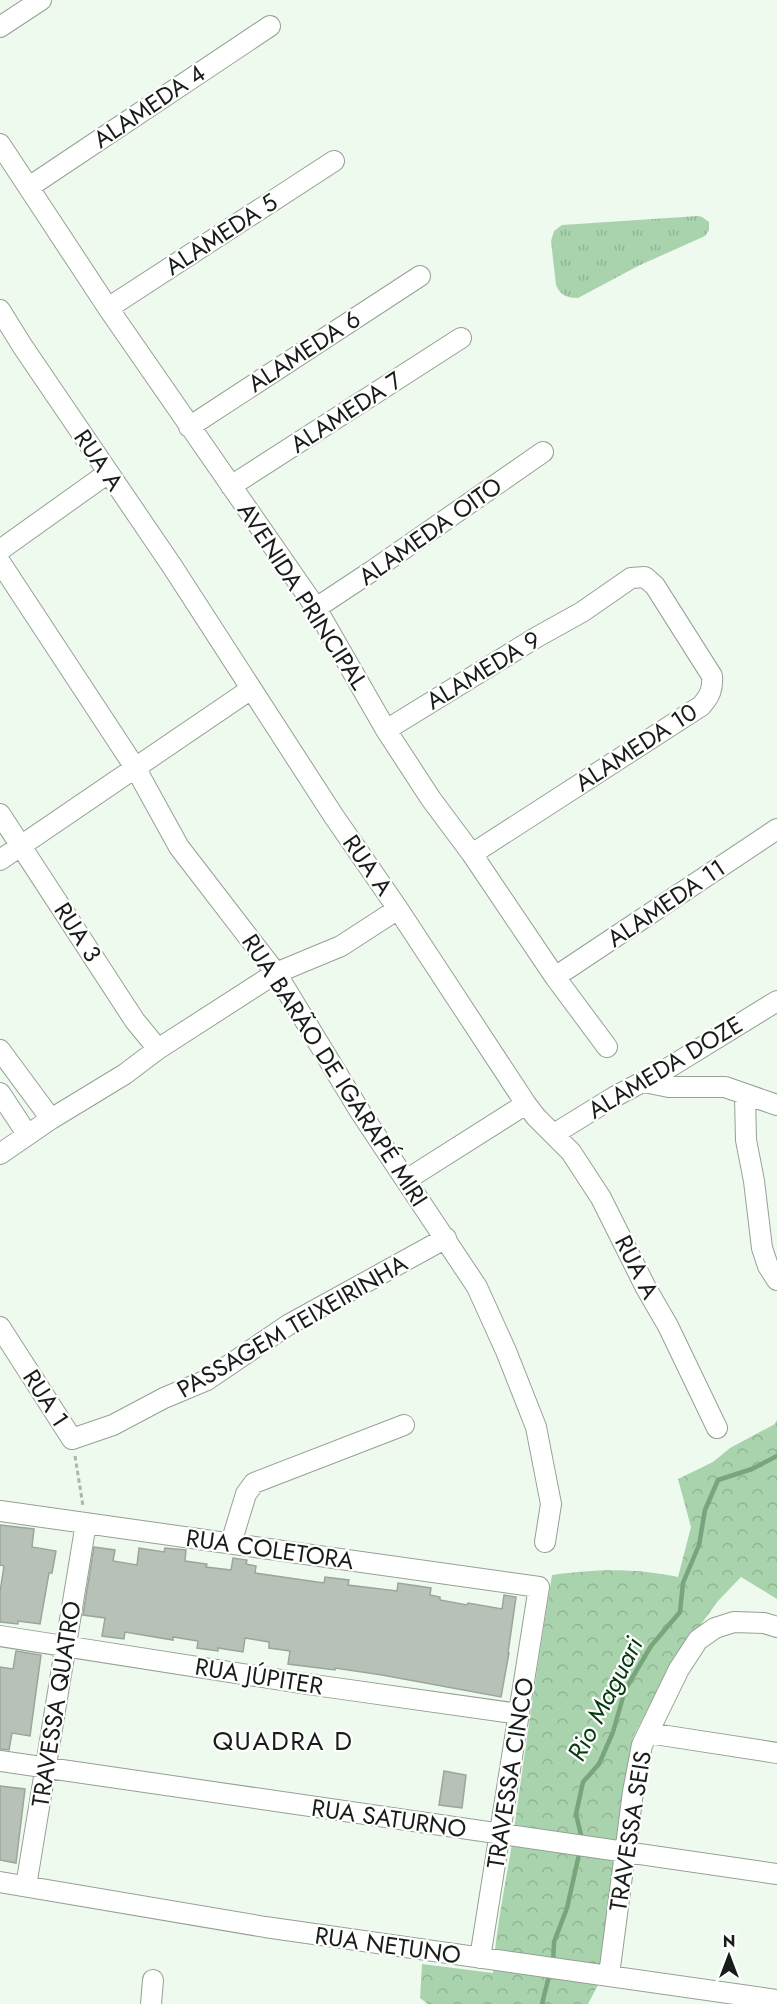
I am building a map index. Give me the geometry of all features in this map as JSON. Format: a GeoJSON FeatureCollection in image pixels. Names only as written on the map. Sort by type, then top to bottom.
{"type":"FeatureCollection","features":[{"type":"Feature","properties":{"kind":"street"},"geometry":{"type":"LineString","coordinates":[[0,27],[41,0]]}},
{"type":"Feature","properties":{"kind":"street","name":"ALAMEDA 4"},"geometry":{"type":"LineString","coordinates":[[29,187],[270,26]]}},
{"type":"Feature","properties":{"kind":"street","name":"AVENIDA PRINCIPAL"},"geometry":{"type":"LineString","coordinates":[[0,144],[189,427],[316,608],[386,730],[431,799],[472,854],[555,977],[608,1047]]}},
{"type":"Feature","properties":{"kind":"street","name":"ALAMEDA 5"},"geometry":{"type":"LineString","coordinates":[[108,308],[334,161]]}},
{"type":"Feature","properties":{"kind":"street","name":"ALAMEDA 6"},"geometry":{"type":"LineString","coordinates":[[189,427],[420,276]]}},
{"type":"Feature","properties":{"kind":"street","name":"RUA A"},"geometry":{"type":"LineString","coordinates":[[0,310],[172,566],[333,815],[398,909],[526,1104],[572,1152],[601,1198],[646,1288],[668,1326],[717,1428]]}},
{"type":"Feature","properties":{"kind":"street","name":"ALAMEDA 7"},"geometry":{"type":"LineString","coordinates":[[231,486],[460,338]]}},
{"type":"Feature","properties":{"kind":"street","name":"ALAMEDA OITO"},"geometry":{"type":"LineString","coordinates":[[316,608],[543,452]]}},
{"type":"Feature","properties":{"kind":"street"},"geometry":{"type":"LineString","coordinates":[[0,550],[108,473]]}},
{"type":"Feature","properties":{"kind":"street","name":"RUA BARÃO DE IGARAPÉ MIRI"},"geometry":{"type":"LineString","coordinates":[[0,562],[136,769],[179,847],[276,974],[361,1113],[477,1287],[506,1351],[536,1427],[550,1504],[545,1542]]}},
{"type":"Feature","properties":{"kind":"street","name":"ALAMEDA 10"},"geometry":{"type":"LineString","coordinates":[[472,854],[701,706],[711,693],[712,676],[707,666],[655,586],[645,577],[631,578],[582,612]]}},
{"type":"Feature","properties":{"kind":"street","name":"ALAMEDA 9"},"geometry":{"type":"LineString","coordinates":[[386,730],[582,612]]}},
{"type":"Feature","properties":{"kind":"street"},"geometry":{"type":"LineString","coordinates":[[0,860],[251,689]]}},
{"type":"Feature","properties":{"kind":"street","name":"RUA 3"},"geometry":{"type":"LineString","coordinates":[[0,814],[135,1021],[158,1048]]}},
{"type":"Feature","properties":{"kind":"street","name":"ALAMEDA 11"},"geometry":{"type":"LineString","coordinates":[[555,977],[777,829]]}},
{"type":"Feature","properties":{"kind":"street"},"geometry":{"type":"LineString","coordinates":[[0,1154],[27,1134],[125,1074],[158,1048],[276,974],[342,946],[398,909]]}},
{"type":"Feature","properties":{"kind":"street","name":"ALAMEDA DOZE"},"geometry":{"type":"LineString","coordinates":[[554,1134],[777,1001]]}},
{"type":"Feature","properties":{"kind":"street"},"geometry":{"type":"LineString","coordinates":[[0,1050],[51,1119]]}},
{"type":"Feature","properties":{"kind":"street"},"geometry":{"type":"LineString","coordinates":[[644,1082],[669,1087],[725,1087],[777,1106]]}},
{"type":"Feature","properties":{"kind":"street"},"geometry":{"type":"LineString","coordinates":[[0,1093],[27,1134]]}},
{"type":"Feature","properties":{"kind":"street"},"geometry":{"type":"LineString","coordinates":[[745,1096],[746,1140],[754,1181],[762,1248],[768,1266],[777,1280]]}},
{"type":"Feature","properties":{"kind":"street"},"geometry":{"type":"LineString","coordinates":[[406,1180],[526,1104]]}},
{"type":"Feature","properties":{"kind":"street","name":"PASSAGEM TEIXEIRINHA"},"geometry":{"type":"LineString","coordinates":[[72,1439],[113,1425],[164,1398],[207,1380],[288,1325],[446,1238]]}},
{"type":"Feature","properties":{"kind":"street","name":"RUA 1"},"geometry":{"type":"LineString","coordinates":[[0,1327],[72,1439]]}},
{"type":"Feature","properties":{"kind":"street"},"geometry":{"type":"LineString","coordinates":[[231,1543],[246,1494],[254,1483],[404,1425]]}},
{"type":"Feature","properties":{"kind":"street","name":"RUA COLETORA"},"geometry":{"type":"LineString","coordinates":[[0,1511],[539,1587]]}},
{"type":"Feature","properties":{"kind":"street","name":"TRAVESSA QUATRO"},"geometry":{"type":"LineString","coordinates":[[26,1886],[86,1523]]}},
{"type":"Feature","properties":{"kind":"street","name":"TRAVESSA CINCO"},"geometry":{"type":"LineString","coordinates":[[480,1958],[539,1587]]}},
{"type":"Feature","properties":{"kind":"street","name":"TRAVESSA SEIS"},"geometry":{"type":"LineString","coordinates":[[609,1975],[637,1765],[642,1745],[679,1669],[698,1640],[716,1628],[734,1622],[764,1623],[777,1627]]}},
{"type":"Feature","properties":{"kind":"street","name":"RUA JÚPITER"},"geometry":{"type":"LineString","coordinates":[[0,1636],[307,1684],[519,1714]]}},
{"type":"Feature","properties":{"kind":"street"},"geometry":{"type":"LineString","coordinates":[[648,1733],[777,1753]]}},
{"type":"Feature","properties":{"kind":"street","name":"RUA SATURNO"},"geometry":{"type":"LineString","coordinates":[[0,1761],[777,1874]]}},
{"type":"Feature","properties":{"kind":"street","name":"RUA NETUNO"},"geometry":{"type":"LineString","coordinates":[[0,1882],[265,1927],[777,2000]]}},
{"type":"Feature","properties":{"kind":"street"},"geometry":{"type":"LineString","coordinates":[[151,2004],[153,1980]]}},
{"type":"Feature","properties":{"kind":"path"},"geometry":{"type":"LineString","coordinates":[[72,1439],[86,1523]]}},
{"type":"Feature","properties":{"kind":"green space"},"geometry":{"type":"Polygon","coordinates":[[[698,216],[709,222],[709,230],[705,236],[638,266],[578,298],[564,295],[556,285],[551,241],[554,231],[562,225],[698,216]]]}},
{"type":"Feature","properties":{"kind":"green space"},"geometry":{"type":"Polygon","coordinates":[[[777,1420],[777,1599],[741,1577],[718,1601],[670,1667],[633,1737],[624,1851],[599,1983],[588,2004],[428,2004],[420,1998],[422,1964],[493,1973],[552,1575],[615,1570],[678,1577],[691,1527],[678,1479],[713,1462],[730,1448],[775,1424],[777,1420]]]}},
{"type":"Feature","properties":{"kind":"building"},"geometry":{"type":"Polygon","coordinates":[[[0,1525],[34,1529],[32,1547],[56,1551],[52,1573],[49,1573],[40,1624],[18,1621],[18,1624],[0,1622],[0,1592],[4,1566],[0,1565],[0,1525]]]}},
{"type":"Feature","properties":{"kind":"building"},"geometry":{"type":"Polygon","coordinates":[[[94,1547],[115,1550],[113,1561],[137,1565],[139,1548],[164,1552],[165,1548],[186,1550],[185,1561],[207,1564],[206,1567],[231,1570],[233,1558],[247,1560],[246,1564],[256,1566],[255,1573],[324,1583],[325,1577],[349,1580],[348,1585],[397,1591],[398,1583],[431,1588],[430,1595],[440,1597],[440,1600],[467,1605],[468,1603],[502,1609],[504,1595],[516,1597],[501,1697],[382,1675],[288,1664],[290,1651],[269,1648],[269,1642],[245,1638],[243,1652],[218,1648],[218,1651],[197,1648],[198,1641],[173,1637],[173,1640],[125,1632],[124,1639],[102,1636],[105,1618],[83,1615],[94,1547]]]}},
{"type":"Feature","properties":{"kind":"building"},"geometry":{"type":"Polygon","coordinates":[[[16,1651],[41,1655],[30,1736],[12,1733],[9,1750],[0,1749],[0,1667],[13,1669],[16,1651]]]}},
{"type":"Feature","properties":{"kind":"building"},"geometry":{"type":"Polygon","coordinates":[[[444,1771],[466,1775],[462,1808],[439,1805],[444,1771]]]}},
{"type":"Feature","properties":{"kind":"building"},"geometry":{"type":"Polygon","coordinates":[[[0,1786],[25,1789],[16,1863],[0,1860],[0,1786]]]}},
{"type":"Feature","properties":{"kind":"waterway","name":"Rio Maguari"},"geometry":{"type":"LineString","coordinates":[[582,1839],[576,1814],[583,1782],[599,1764],[613,1732],[625,1690],[651,1646],[680,1612],[683,1583],[699,1545],[705,1510],[718,1480],[752,1469],[777,1456]]}},
{"type":"Feature","properties":{"kind":"waterway","name":"Rio Maguari"},"geometry":{"type":"LineString","coordinates":[[553,1964],[554,1942],[567,1908],[580,1850]]}},
{"type":"Feature","properties":{"kind":"waterway","name":"Rio Maguari"},"geometry":{"type":"LineString","coordinates":[[542,2004],[550,1972]]}},
{"type":"Feature","properties":{"kind":"district","name":"QUADRA D"},"geometry":{"type":"Point","coordinates":[283,1741]}}]}
